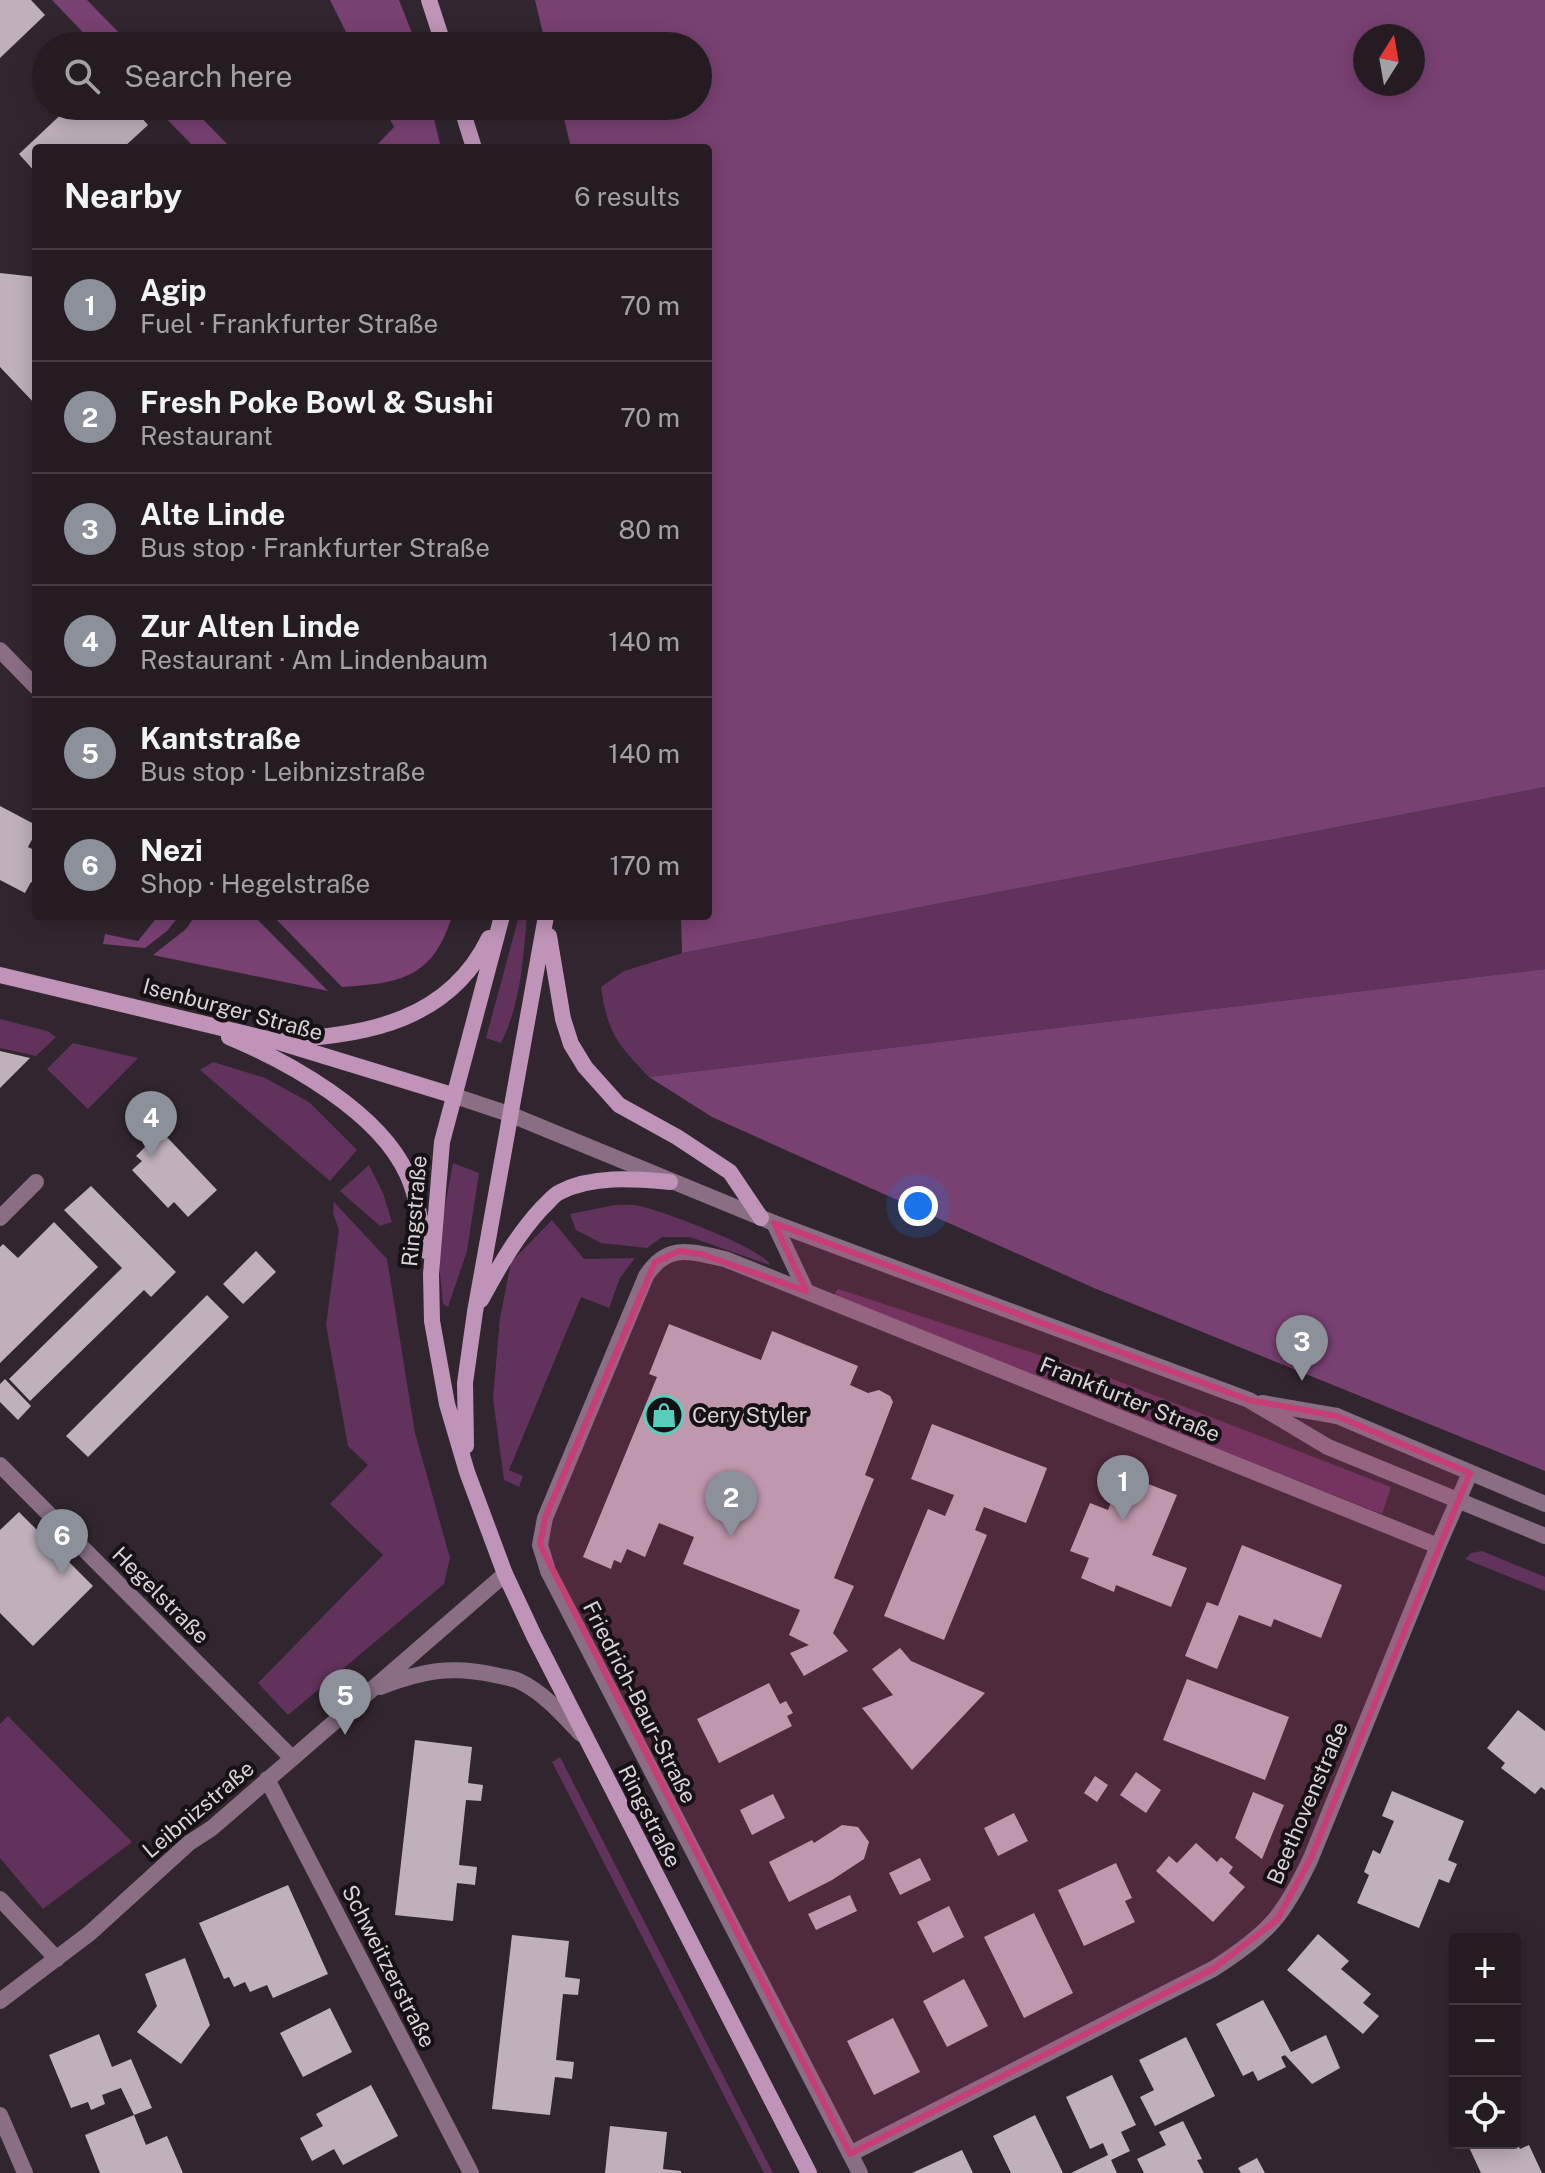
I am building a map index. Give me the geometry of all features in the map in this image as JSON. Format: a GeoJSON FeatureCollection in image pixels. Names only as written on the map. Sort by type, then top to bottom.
{"type":"FeatureCollection","features":[{"type":"Feature","properties":{"kind":"main road"},"geometry":{"type":"LineString","coordinates":[[429,0],[439,32]]}},
{"type":"Feature","properties":{"kind":"main road"},"geometry":{"type":"LineString","coordinates":[[465,120],[473,144]]}},
{"type":"Feature","properties":{"kind":"main road"},"geometry":{"type":"LineString","coordinates":[[272,1040],[324,1038],[369,1030],[394,1023],[430,1005],[464,978],[499,920]]}},
{"type":"Feature","properties":{"kind":"main road","name":"Ringstraße"},"geometry":{"type":"LineString","coordinates":[[500,920],[442,1142],[431,1274],[432,1321],[447,1404],[467,1472],[505,1574],[584,1737],[809,2173]]}},
{"type":"Feature","properties":{"kind":"main road","name":"Ringstraße"},"geometry":{"type":"LineString","coordinates":[[467,1472],[465,1383],[475,1312],[546,920]]}},
{"type":"Feature","properties":{"kind":"main road"},"geometry":{"type":"LineString","coordinates":[[547,920],[563,1019],[571,1044],[585,1067],[619,1105],[677,1137],[730,1172],[767,1220]]}},
{"type":"Feature","properties":{"kind":"main road","name":"Isenburger Straße"},"geometry":{"type":"LineString","coordinates":[[0,975],[272,1040],[452,1095]]}},
{"type":"Feature","properties":{"kind":"main road"},"geometry":{"type":"LineString","coordinates":[[168,1014],[273,1058],[332,1094],[368,1122],[400,1159],[408,1176],[431,1274]]}},
{"type":"Feature","properties":{"kind":"main road"},"geometry":{"type":"LineString","coordinates":[[475,1312],[505,1256],[526,1225],[560,1192],[593,1182],[626,1179],[670,1182]]}},
{"type":"Feature","properties":{"kind":"street"},"geometry":{"type":"LineString","coordinates":[[0,650],[32,683]]}},
{"type":"Feature","properties":{"kind":"street","name":"Frankfurter Straße"},"geometry":{"type":"LineString","coordinates":[[452,1095],[509,1114],[767,1220],[1249,1400],[1337,1416],[1545,1504]]}},
{"type":"Feature","properties":{"kind":"street"},"geometry":{"type":"LineString","coordinates":[[0,1218],[36,1182]]}},
{"type":"Feature","properties":{"kind":"street"},"geometry":{"type":"LineString","coordinates":[[767,1220],[806,1291]]}},
{"type":"Feature","properties":{"kind":"street","name":"Frankfurter Straße"},"geometry":{"type":"LineString","coordinates":[[679,1251],[725,1259],[1438,1546]]}},
{"type":"Feature","properties":{"kind":"street","name":"Friedrich-Baur-Straße"},"geometry":{"type":"LineString","coordinates":[[679,1251],[662,1256],[646,1276],[545,1518],[540,1545],[548,1571],[860,2173]]}},
{"type":"Feature","properties":{"kind":"street","name":"Frankfurter Straße"},"geometry":{"type":"LineString","coordinates":[[1249,1400],[1328,1447],[1545,1536]]}},
{"type":"Feature","properties":{"kind":"street","name":"Hegelstraße"},"geometry":{"type":"LineString","coordinates":[[0,1465],[291,1757]]}},
{"type":"Feature","properties":{"kind":"street","name":"Beethovenstraße"},"geometry":{"type":"LineString","coordinates":[[850,2154],[1213,1969],[1248,1947],[1277,1920],[1311,1858],[1470,1473]]}},
{"type":"Feature","properties":{"kind":"street","name":"Leibnizstraße"},"geometry":{"type":"LineString","coordinates":[[0,2001],[57,1959],[505,1574]]}},
{"type":"Feature","properties":{"kind":"street","name":"Leibnizstraße"},"geometry":{"type":"LineString","coordinates":[[367,1691],[441,1669],[473,1670],[519,1681],[552,1704],[584,1737]]}},
{"type":"Feature","properties":{"kind":"street","name":"Schweitzerstraße"},"geometry":{"type":"LineString","coordinates":[[267,1779],[471,2173]]}},
{"type":"Feature","properties":{"kind":"street"},"geometry":{"type":"LineString","coordinates":[[0,1899],[57,1959]]}},
{"type":"Feature","properties":{"kind":"street"},"geometry":{"type":"LineString","coordinates":[[0,2115],[25,2173]]}},
{"type":"Feature","properties":{"kind":"highlighted area"},"geometry":{"type":"Polygon","coordinates":[[[774,1223],[1249,1400],[1337,1416],[1470,1473],[1311,1858],[1277,1920],[1213,1969],[850,2154],[540,1545],[545,1518],[655,1262],[679,1251],[701,1254],[806,1291],[774,1223]]]}},
{"type":"Feature","properties":{"kind":"shaded area"},"geometry":{"type":"Polygon","coordinates":[[[52,0],[87,0],[118,32],[83,32],[52,0]]]}},
{"type":"Feature","properties":{"kind":"shaded area"},"geometry":{"type":"Polygon","coordinates":[[[330,0],[399,0],[412,32],[346,32],[330,0]]]}},
{"type":"Feature","properties":{"kind":"shaded area"},"geometry":{"type":"Polygon","coordinates":[[[535,0],[1545,0],[1545,787],[682,953],[681,920],[712,920],[712,144],[570,144],[564,120],[712,120],[712,32],[543,32],[535,0]]]}},
{"type":"Feature","properties":{"kind":"shaded area"},"geometry":{"type":"Polygon","coordinates":[[[168,120],[204,120],[227,144],[191,144],[168,120]]]}},
{"type":"Feature","properties":{"kind":"shaded area"},"geometry":{"type":"Polygon","coordinates":[[[390,120],[434,120],[440,144],[378,144],[394,127],[390,120]]]}},
{"type":"Feature","properties":{"kind":"shaded area"},"geometry":{"type":"Polygon","coordinates":[[[1545,787],[1545,969],[649,1077],[629,1056],[607,1016],[601,987],[624,971],[682,953],[1545,787]]]}},
{"type":"Feature","properties":{"kind":"shaded area"},"geometry":{"type":"Polygon","coordinates":[[[155,920],[176,920],[145,948],[103,944],[105,934],[138,941],[155,920]]]}},
{"type":"Feature","properties":{"kind":"shaded area"},"geometry":{"type":"Polygon","coordinates":[[[192,920],[258,920],[328,991],[153,955],[186,929],[192,920]]]}},
{"type":"Feature","properties":{"kind":"shaded area"},"geometry":{"type":"Polygon","coordinates":[[[277,920],[450,920],[435,953],[412,973],[381,983],[342,987],[277,920]]]}},
{"type":"Feature","properties":{"kind":"shaded area"},"geometry":{"type":"Polygon","coordinates":[[[518,920],[527,920],[517,997],[508,1028],[501,1043],[486,1038],[518,920]]]}},
{"type":"Feature","properties":{"kind":"shaded area"},"geometry":{"type":"Polygon","coordinates":[[[1545,969],[1545,1471],[1094,1288],[712,1117],[649,1077],[1545,969]]]}},
{"type":"Feature","properties":{"kind":"shaded area"},"geometry":{"type":"Polygon","coordinates":[[[0,1019],[47,1031],[56,1037],[36,1056],[0,1048],[0,1019]]]}},
{"type":"Feature","properties":{"kind":"shaded area"},"geometry":{"type":"Polygon","coordinates":[[[73,1043],[138,1058],[88,1109],[47,1069],[73,1043]]]}},
{"type":"Feature","properties":{"kind":"shaded area"},"geometry":{"type":"Polygon","coordinates":[[[213,1062],[265,1078],[309,1102],[357,1150],[330,1181],[200,1070],[213,1062]]]}},
{"type":"Feature","properties":{"kind":"shaded area"},"geometry":{"type":"Polygon","coordinates":[[[453,1163],[479,1173],[467,1251],[448,1307],[443,1304],[440,1232],[453,1163]]]}},
{"type":"Feature","properties":{"kind":"shaded area"},"geometry":{"type":"Polygon","coordinates":[[[369,1165],[383,1193],[392,1222],[380,1226],[340,1191],[369,1165]]]}},
{"type":"Feature","properties":{"kind":"shaded area"},"geometry":{"type":"Polygon","coordinates":[[[334,1202],[387,1259],[415,1433],[450,1558],[444,1584],[288,1715],[258,1683],[383,1555],[330,1504],[368,1465],[348,1446],[326,1325],[339,1230],[333,1213],[334,1202]]]}},
{"type":"Feature","properties":{"kind":"shaded area"},"geometry":{"type":"Polygon","coordinates":[[[615,1205],[640,1206],[689,1222],[750,1249],[770,1265],[690,1237],[662,1237],[647,1248],[601,1243],[576,1230],[570,1214],[615,1205]]]}},
{"type":"Feature","properties":{"kind":"shaded area"},"geometry":{"type":"Polygon","coordinates":[[[552,1220],[584,1259],[635,1258],[620,1278],[609,1308],[581,1297],[509,1470],[523,1476],[519,1487],[504,1480],[493,1398],[500,1318],[511,1262],[552,1220]]]}},
{"type":"Feature","properties":{"kind":"shaded area"},"geometry":{"type":"Polygon","coordinates":[[[838,1289],[1110,1378],[1391,1487],[1382,1514],[848,1303],[834,1295],[838,1289]]]}},
{"type":"Feature","properties":{"kind":"shaded area"},"geometry":{"type":"Polygon","coordinates":[[[1482,1551],[1545,1577],[1545,1591],[1465,1559],[1471,1553],[1482,1551]]]}},
{"type":"Feature","properties":{"kind":"shaded area"},"geometry":{"type":"Polygon","coordinates":[[[8,1716],[132,1842],[43,1909],[0,1858],[0,1724],[8,1716]]]}},
{"type":"Feature","properties":{"kind":"shaded area"},"geometry":{"type":"Polygon","coordinates":[[[560,1757],[773,2173],[764,2173],[552,1762],[560,1757]]]}},
{"type":"Feature","properties":{"kind":"building"},"geometry":{"type":"Polygon","coordinates":[[[0,0],[31,0],[45,15],[0,58],[0,0]]]}},
{"type":"Feature","properties":{"kind":"building"},"geometry":{"type":"Polygon","coordinates":[[[55,120],[144,120],[148,125],[127,144],[32,144],[32,169],[19,154],[55,120]]]}},
{"type":"Feature","properties":{"kind":"building"},"geometry":{"type":"Polygon","coordinates":[[[0,273],[32,277],[32,401],[0,367],[0,273]]]}},
{"type":"Feature","properties":{"kind":"building"},"geometry":{"type":"Polygon","coordinates":[[[0,806],[32,823],[32,840],[28,847],[32,849],[32,883],[25,893],[0,880],[0,806]]]}},
{"type":"Feature","properties":{"kind":"building"},"geometry":{"type":"Polygon","coordinates":[[[0,1051],[30,1058],[0,1088],[0,1051]]]}},
{"type":"Feature","properties":{"kind":"building"},"geometry":{"type":"Polygon","coordinates":[[[166,1136],[217,1190],[188,1217],[174,1202],[168,1208],[132,1170],[142,1161],[136,1156],[149,1143],[153,1148],[166,1136]]]}},
{"type":"Feature","properties":{"kind":"building"},"geometry":{"type":"Polygon","coordinates":[[[91,1186],[176,1272],[151,1297],[144,1290],[30,1401],[9,1379],[122,1268],[64,1210],[91,1186]]]}},
{"type":"Feature","properties":{"kind":"building"},"geometry":{"type":"Polygon","coordinates":[[[54,1222],[98,1267],[0,1363],[0,1247],[3,1244],[18,1258],[54,1222]]]}},
{"type":"Feature","properties":{"kind":"building"},"geometry":{"type":"Polygon","coordinates":[[[256,1251],[276,1272],[243,1304],[223,1284],[256,1251]]]}},
{"type":"Feature","properties":{"kind":"building"},"geometry":{"type":"Polygon","coordinates":[[[207,1295],[229,1317],[88,1457],[66,1436],[207,1295]]]}},
{"type":"Feature","properties":{"kind":"building"},"geometry":{"type":"Polygon","coordinates":[[[669,1324],[761,1360],[772,1331],[858,1366],[850,1385],[868,1393],[879,1390],[890,1396],[893,1402],[865,1475],[874,1479],[834,1578],[854,1586],[833,1633],[848,1651],[804,1676],[790,1653],[809,1645],[789,1635],[800,1610],[683,1564],[694,1537],[659,1523],[645,1557],[627,1549],[621,1563],[614,1560],[611,1569],[583,1557],[657,1377],[649,1374],[669,1324]]]}},
{"type":"Feature","properties":{"kind":"building"},"geometry":{"type":"Polygon","coordinates":[[[5,1379],[31,1406],[18,1420],[0,1402],[0,1384],[5,1379]]]}},
{"type":"Feature","properties":{"kind":"building"},"geometry":{"type":"Polygon","coordinates":[[[932,1424],[1047,1468],[1026,1523],[984,1507],[975,1530],[987,1535],[944,1640],[884,1616],[928,1509],[945,1516],[954,1495],[911,1479],[932,1424]]]}},
{"type":"Feature","properties":{"kind":"building"},"geometry":{"type":"Polygon","coordinates":[[[1122,1474],[1177,1495],[1152,1555],[1187,1568],[1171,1607],[1116,1585],[1114,1592],[1081,1578],[1089,1558],[1070,1551],[1090,1503],[1108,1510],[1122,1474]]]}},
{"type":"Feature","properties":{"kind":"building"},"geometry":{"type":"Polygon","coordinates":[[[19,1512],[93,1586],[33,1646],[0,1613],[0,1530],[19,1512]]]}},
{"type":"Feature","properties":{"kind":"building"},"geometry":{"type":"Polygon","coordinates":[[[1242,1545],[1342,1585],[1321,1638],[1274,1619],[1271,1627],[1239,1615],[1217,1669],[1185,1656],[1207,1602],[1218,1606],[1242,1545]]]}},
{"type":"Feature","properties":{"kind":"building"},"geometry":{"type":"Polygon","coordinates":[[[900,1648],[911,1661],[985,1693],[912,1770],[862,1708],[893,1695],[872,1669],[900,1648]]]}},
{"type":"Feature","properties":{"kind":"building"},"geometry":{"type":"Polygon","coordinates":[[[1187,1679],[1289,1717],[1265,1780],[1163,1740],[1187,1679]]]}},
{"type":"Feature","properties":{"kind":"building"},"geometry":{"type":"Polygon","coordinates":[[[769,1683],[780,1704],[786,1701],[793,1713],[787,1716],[792,1726],[719,1763],[697,1719],[769,1683]]]}},
{"type":"Feature","properties":{"kind":"building"},"geometry":{"type":"Polygon","coordinates":[[[1518,1710],[1545,1731],[1545,1790],[1541,1787],[1535,1794],[1501,1768],[1505,1763],[1487,1748],[1518,1710]]]}},
{"type":"Feature","properties":{"kind":"building"},"geometry":{"type":"Polygon","coordinates":[[[415,1740],[472,1747],[468,1783],[483,1785],[481,1801],[466,1800],[459,1865],[477,1867],[475,1885],[457,1883],[453,1921],[395,1915],[415,1740]]]}},
{"type":"Feature","properties":{"kind":"building"},"geometry":{"type":"Polygon","coordinates":[[[1136,1772],[1161,1790],[1146,1813],[1120,1795],[1136,1772]]]}},
{"type":"Feature","properties":{"kind":"building"},"geometry":{"type":"Polygon","coordinates":[[[1095,1776],[1108,1785],[1097,1802],[1084,1793],[1095,1776]]]}},
{"type":"Feature","properties":{"kind":"building"},"geometry":{"type":"Polygon","coordinates":[[[1392,1791],[1464,1821],[1448,1860],[1457,1864],[1449,1883],[1439,1879],[1419,1928],[1357,1903],[1369,1875],[1364,1872],[1373,1850],[1380,1854],[1394,1821],[1382,1816],[1392,1791]]]}},
{"type":"Feature","properties":{"kind":"building"},"geometry":{"type":"Polygon","coordinates":[[[1253,1792],[1284,1805],[1262,1859],[1235,1838],[1253,1792]]]}},
{"type":"Feature","properties":{"kind":"building"},"geometry":{"type":"Polygon","coordinates":[[[773,1794],[785,1818],[752,1835],[740,1810],[773,1794]]]}},
{"type":"Feature","properties":{"kind":"building"},"geometry":{"type":"Polygon","coordinates":[[[1014,1813],[1028,1841],[998,1856],[984,1828],[1014,1813]]]}},
{"type":"Feature","properties":{"kind":"building"},"geometry":{"type":"Polygon","coordinates":[[[842,1825],[858,1827],[869,1842],[864,1859],[789,1902],[769,1862],[812,1840],[814,1843],[842,1825]]]}},
{"type":"Feature","properties":{"kind":"building"},"geometry":{"type":"Polygon","coordinates":[[[1196,1843],[1217,1862],[1221,1857],[1233,1867],[1229,1873],[1245,1887],[1213,1922],[1156,1871],[1169,1856],[1177,1863],[1196,1843]]]}},
{"type":"Feature","properties":{"kind":"building"},"geometry":{"type":"Polygon","coordinates":[[[920,1858],[931,1880],[900,1895],[889,1873],[920,1858]]]}},
{"type":"Feature","properties":{"kind":"building"},"geometry":{"type":"Polygon","coordinates":[[[1116,1863],[1132,1898],[1125,1901],[1135,1922],[1084,1946],[1058,1890],[1116,1863]]]}},
{"type":"Feature","properties":{"kind":"building"},"geometry":{"type":"Polygon","coordinates":[[[288,1885],[328,1974],[273,1998],[267,1985],[250,1992],[245,1982],[234,1987],[229,1977],[224,1979],[199,1923],[288,1885]]]}},
{"type":"Feature","properties":{"kind":"building"},"geometry":{"type":"Polygon","coordinates":[[[850,1895],[857,1911],[816,1930],[808,1914],[850,1895]]]}},
{"type":"Feature","properties":{"kind":"building"},"geometry":{"type":"Polygon","coordinates":[[[949,1906],[964,1937],[933,1953],[917,1922],[949,1906]]]}},
{"type":"Feature","properties":{"kind":"building"},"geometry":{"type":"Polygon","coordinates":[[[1034,1913],[1073,1993],[1024,2018],[984,1937],[1034,1913]]]}},
{"type":"Feature","properties":{"kind":"building"},"geometry":{"type":"Polygon","coordinates":[[[1318,1934],[1349,1961],[1341,1969],[1371,1994],[1363,2003],[1379,2016],[1363,2034],[1287,1970],[1318,1934]]]}},
{"type":"Feature","properties":{"kind":"building"},"geometry":{"type":"Polygon","coordinates":[[[512,1935],[569,1941],[565,1977],[580,1979],[578,1995],[563,1994],[556,2060],[574,2062],[572,2079],[555,2077],[550,2115],[492,2109],[512,1935]]]}},
{"type":"Feature","properties":{"kind":"building"},"geometry":{"type":"Polygon","coordinates":[[[185,1958],[210,2025],[181,2064],[137,2032],[157,2006],[145,1974],[185,1958]]]}},
{"type":"Feature","properties":{"kind":"building"},"geometry":{"type":"Polygon","coordinates":[[[964,1979],[988,2026],[947,2047],[923,2001],[964,1979]]]}},
{"type":"Feature","properties":{"kind":"building"},"geometry":{"type":"Polygon","coordinates":[[[1263,2000],[1291,2052],[1326,2035],[1340,2068],[1312,2084],[1285,2055],[1281,2057],[1286,2067],[1258,2081],[1253,2071],[1243,2076],[1216,2024],[1263,2000]]]}},
{"type":"Feature","properties":{"kind":"building"},"geometry":{"type":"Polygon","coordinates":[[[330,2008],[352,2052],[303,2077],[280,2033],[330,2008]]]}},
{"type":"Feature","properties":{"kind":"building"},"geometry":{"type":"Polygon","coordinates":[[[893,2018],[920,2072],[874,2095],[847,2041],[893,2018]]]}},
{"type":"Feature","properties":{"kind":"building"},"geometry":{"type":"Polygon","coordinates":[[[99,2034],[112,2067],[131,2059],[152,2108],[134,2115],[121,2088],[102,2095],[105,2104],[91,2110],[88,2102],[71,2108],[49,2055],[99,2034]]]}},
{"type":"Feature","properties":{"kind":"building"},"geometry":{"type":"Polygon","coordinates":[[[1186,2037],[1215,2096],[1155,2126],[1140,2097],[1154,2090],[1139,2060],[1186,2037]]]}},
{"type":"Feature","properties":{"kind":"building"},"geometry":{"type":"Polygon","coordinates":[[[1112,2075],[1136,2125],[1121,2132],[1130,2151],[1111,2160],[1117,2173],[1071,2173],[1108,2155],[1103,2143],[1090,2149],[1066,2097],[1112,2075]]]}},
{"type":"Feature","properties":{"kind":"building"},"geometry":{"type":"Polygon","coordinates":[[[371,2085],[398,2136],[343,2165],[334,2149],[312,2161],[300,2138],[323,2126],[316,2114],[371,2085]]]}},
{"type":"Feature","properties":{"kind":"building"},"geometry":{"type":"Polygon","coordinates":[[[134,2115],[146,2145],[167,2136],[183,2173],[100,2173],[85,2135],[134,2115]]]}},
{"type":"Feature","properties":{"kind":"building"},"geometry":{"type":"Polygon","coordinates":[[[1035,2115],[1063,2173],[1011,2173],[993,2136],[1035,2115]]]}},
{"type":"Feature","properties":{"kind":"building"},"geometry":{"type":"Polygon","coordinates":[[[1183,2121],[1202,2159],[1197,2160],[1204,2173],[1144,2173],[1137,2159],[1166,2145],[1159,2132],[1183,2121]]]}},
{"type":"Feature","properties":{"kind":"building"},"geometry":{"type":"Polygon","coordinates":[[[610,2126],[667,2132],[663,2169],[681,2173],[605,2173],[610,2126]]]}},
{"type":"Feature","properties":{"kind":"building"},"geometry":{"type":"Polygon","coordinates":[[[1529,2145],[1542,2173],[1481,2173],[1470,2149],[1521,2149],[1529,2145]]]}},
{"type":"Feature","properties":{"kind":"building"},"geometry":{"type":"Polygon","coordinates":[[[962,2150],[973,2173],[912,2173],[962,2150]]]}},
{"type":"Feature","properties":{"kind":"building"},"geometry":{"type":"Polygon","coordinates":[[[1257,2158],[1265,2173],[1241,2173],[1238,2168],[1257,2158]]]}},
{"type":"Feature","properties":{"kind":"place","name":"Zur Alten Linde"},"geometry":{"type":"Point","coordinates":[151,1157]}},
{"type":"Feature","properties":{"kind":"place","name":"Alte Linde"},"geometry":{"type":"Point","coordinates":[1302,1381]}},
{"type":"Feature","properties":{"kind":"place","name":"Cery Styler"},"geometry":{"type":"Point","coordinates":[664,1415]}},
{"type":"Feature","properties":{"kind":"place","name":"Agip"},"geometry":{"type":"Point","coordinates":[1123,1521]}},
{"type":"Feature","properties":{"kind":"place","name":"Fresh Poke Bowl & Sushi"},"geometry":{"type":"Point","coordinates":[731,1537]}},
{"type":"Feature","properties":{"kind":"place","name":"Nezi"},"geometry":{"type":"Point","coordinates":[62,1575]}},
{"type":"Feature","properties":{"kind":"place","name":"Kantstraße"},"geometry":{"type":"Point","coordinates":[345,1735]}}]}
